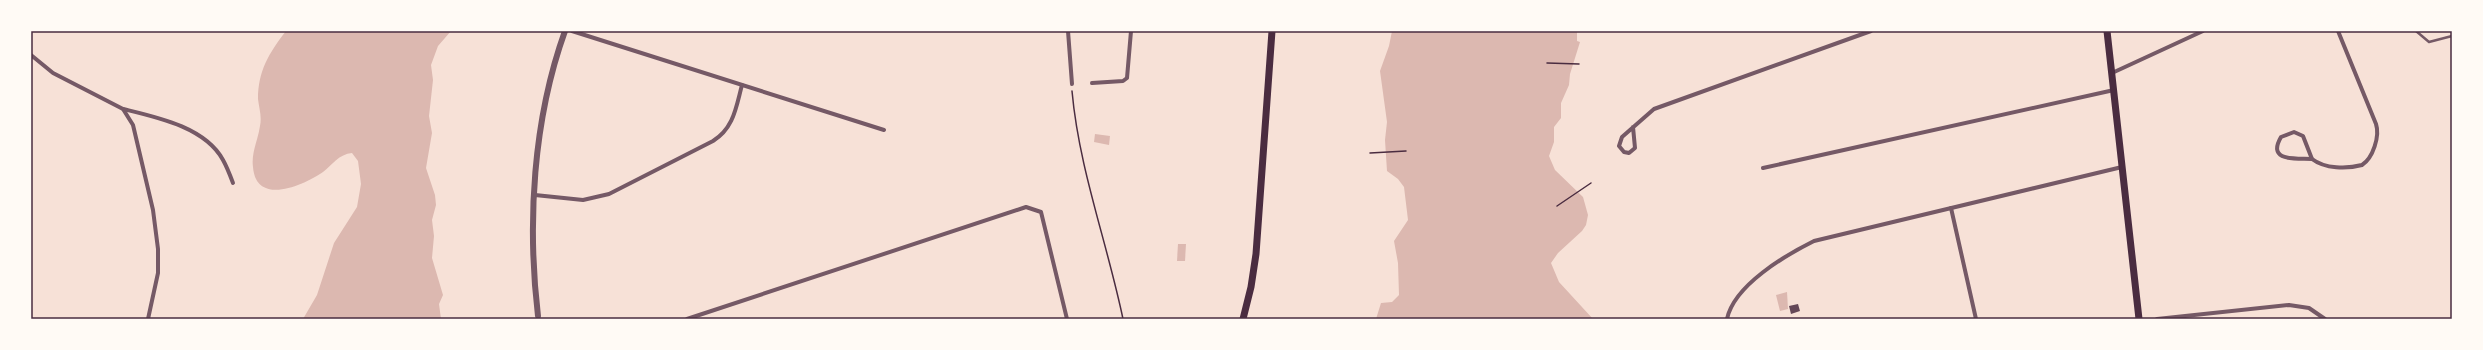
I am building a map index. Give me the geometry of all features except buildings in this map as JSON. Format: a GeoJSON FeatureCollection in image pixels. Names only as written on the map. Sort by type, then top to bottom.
{"type":"FeatureCollection","features":[{"type":"Feature","properties":{"kind":"main road"},"geometry":{"type":"LineString","coordinates":[[1243,319],[1251,287],[1255,259],[1272,31]]}},
{"type":"Feature","properties":{"kind":"main road"},"geometry":{"type":"LineString","coordinates":[[2107,31],[2139,319]]}},
{"type":"Feature","properties":{"kind":"street"},"geometry":{"type":"LineString","coordinates":[[538,316],[532,237],[535,195],[544,105],[565,31]]}},
{"type":"Feature","properties":{"kind":"street"},"geometry":{"type":"LineString","coordinates":[[572,31],[884,130]]}},
{"type":"Feature","properties":{"kind":"street"},"geometry":{"type":"LineString","coordinates":[[1068,31],[1072,84]]}},
{"type":"Feature","properties":{"kind":"street"},"geometry":{"type":"LineString","coordinates":[[1092,83],[1123,81],[1127,78],[1131,31]]}},
{"type":"Feature","properties":{"kind":"street"},"geometry":{"type":"LineString","coordinates":[[1633,127],[1635,148],[1629,153],[1624,152],[1620,148],[1619,142],[1633,127],[1654,109],[1871,31]]}},
{"type":"Feature","properties":{"kind":"street"},"geometry":{"type":"LineString","coordinates":[[2112,74],[2202,31]]}},
{"type":"Feature","properties":{"kind":"street"},"geometry":{"type":"LineString","coordinates":[[2312,159],[2292,160],[2284,157],[2278,150],[2281,137],[2289,132],[2299,133],[2305,140],[2312,159],[2318,163],[2329,166],[2362,165],[2369,158],[2378,134],[2376,124],[2338,31]]}},
{"type":"Feature","properties":{"kind":"street"},"geometry":{"type":"LineString","coordinates":[[31,54],[53,73],[122,109],[180,126],[206,141],[223,158],[233,183]]}},
{"type":"Feature","properties":{"kind":"street"},"geometry":{"type":"LineString","coordinates":[[535,195],[583,200],[609,194],[713,141],[726,131],[731,124],[742,85]]}},
{"type":"Feature","properties":{"kind":"street"},"geometry":{"type":"LineString","coordinates":[[1763,168],[2114,90]]}},
{"type":"Feature","properties":{"kind":"street"},"geometry":{"type":"LineString","coordinates":[[122,109],[135,130],[157,235],[158,273],[148,319]]}},
{"type":"Feature","properties":{"kind":"street"},"geometry":{"type":"LineString","coordinates":[[1727,319],[1746,287],[1800,248],[1814,241],[2122,167]]}},
{"type":"Feature","properties":{"kind":"street"},"geometry":{"type":"LineString","coordinates":[[686,319],[1018,208],[1036,209],[1041,212],[1067,319]]}},
{"type":"Feature","properties":{"kind":"street"},"geometry":{"type":"LineString","coordinates":[[1951,208],[1976,319]]}},
{"type":"Feature","properties":{"kind":"street"},"geometry":{"type":"LineString","coordinates":[[2157,319],[2289,305],[2309,308],[2325,319]]}},
{"type":"Feature","properties":{"kind":"lane"},"geometry":{"type":"LineString","coordinates":[[2416,31],[2429,42],[2452,36]]}},
{"type":"Feature","properties":{"kind":"path"},"geometry":{"type":"LineString","coordinates":[[1547,63],[1580,64]]}},
{"type":"Feature","properties":{"kind":"path"},"geometry":{"type":"LineString","coordinates":[[1072,84],[1076,126],[1123,319]]}},
{"type":"Feature","properties":{"kind":"path"},"geometry":{"type":"LineString","coordinates":[[1370,153],[1406,151]]}},
{"type":"Feature","properties":{"kind":"path"},"geometry":{"type":"LineString","coordinates":[[1557,206],[1591,183]]}},
{"type":"Feature","properties":{"kind":"shaded area"},"geometry":{"type":"Polygon","coordinates":[[[286,31],[451,31],[438,46],[431,65],[433,80],[429,116],[432,133],[426,168],[435,195],[436,205],[432,220],[434,236],[432,258],[443,295],[439,304],[441,319],[303,319],[317,295],[334,243],[357,207],[361,184],[358,161],[352,153],[343,155],[323,172],[304,183],[293,187],[271,189],[262,186],[256,179],[253,162],[261,122],[258,99],[260,80],[262,71],[274,47],[286,31]]]}},
{"type":"Feature","properties":{"kind":"shaded area"},"geometry":{"type":"Polygon","coordinates":[[[1392,31],[1577,31],[1577,41],[1580,42],[1570,74],[1569,85],[1561,103],[1561,118],[1554,127],[1554,142],[1549,156],[1555,170],[1583,197],[1588,215],[1586,225],[1582,231],[1558,253],[1551,263],[1559,282],[1593,319],[1376,319],[1381,303],[1392,302],[1399,295],[1398,263],[1394,241],[1408,220],[1404,187],[1398,179],[1387,171],[1385,140],[1387,122],[1380,71],[1389,46],[1392,31]]]}},
{"type":"Feature","properties":{"kind":"shaded area"},"geometry":{"type":"Polygon","coordinates":[[[1095,134],[1110,136],[1109,145],[1094,142],[1095,134]]]}},
{"type":"Feature","properties":{"kind":"shaded area"},"geometry":{"type":"Polygon","coordinates":[[[1178,244],[1186,244],[1185,261],[1177,261],[1178,244]]]}},
{"type":"Feature","properties":{"kind":"shaded area"},"geometry":{"type":"Polygon","coordinates":[[[1787,292],[1788,309],[1780,311],[1776,295],[1787,292]]]}}]}
